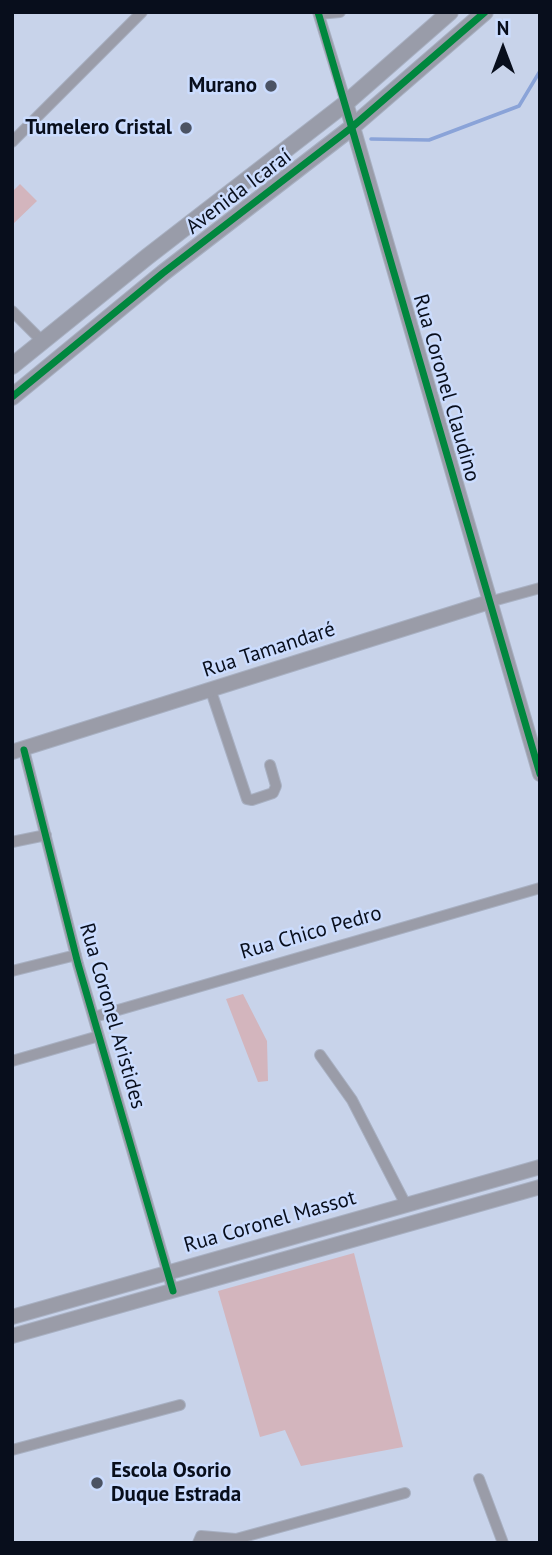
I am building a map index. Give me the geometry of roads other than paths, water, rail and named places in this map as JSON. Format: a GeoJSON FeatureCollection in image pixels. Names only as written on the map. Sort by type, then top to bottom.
{"type":"FeatureCollection","features":[{"type":"Feature","properties":{"kind":"main road","name":"Avenida Icaraí"},"geometry":{"type":"LineString","coordinates":[[12,366],[147,257],[346,103],[450,12]]}},
{"type":"Feature","properties":{"kind":"main road","name":"Avenida Icaraí"},"geometry":{"type":"LineString","coordinates":[[12,397],[163,273],[351,128],[485,12]]}},
{"type":"Feature","properties":{"kind":"main road"},"geometry":{"type":"LineString","coordinates":[[147,257],[163,273]]}},
{"type":"Feature","properties":{"kind":"main road"},"geometry":{"type":"LineString","coordinates":[[106,319],[107,303],[133,283],[135,275],[131,270]]}},
{"type":"Feature","properties":{"kind":"street"},"geometry":{"type":"LineString","coordinates":[[12,142],[142,12]]}},
{"type":"Feature","properties":{"kind":"street"},"geometry":{"type":"LineString","coordinates":[[319,13],[340,12]]}},
{"type":"Feature","properties":{"kind":"street","name":"Rua Coronel Claudino"},"geometry":{"type":"LineString","coordinates":[[319,13],[489,602],[533,728],[540,774]]}},
{"type":"Feature","properties":{"kind":"street"},"geometry":{"type":"LineString","coordinates":[[12,311],[43,342]]}},
{"type":"Feature","properties":{"kind":"street","name":"Rua Tamandaré"},"geometry":{"type":"LineString","coordinates":[[18,751],[540,588]]}},
{"type":"Feature","properties":{"kind":"street"},"geometry":{"type":"LineString","coordinates":[[211,691],[247,799],[273,793],[276,786],[270,765]]}},
{"type":"Feature","properties":{"kind":"street","name":"Rua Coronel Aristides"},"geometry":{"type":"LineString","coordinates":[[18,751],[46,835],[76,955],[173,1291]]}},
{"type":"Feature","properties":{"kind":"street"},"geometry":{"type":"LineString","coordinates":[[12,842],[46,835]]}},
{"type":"Feature","properties":{"kind":"street","name":"Rua Chico Pedro"},"geometry":{"type":"LineString","coordinates":[[94,1017],[540,888]]}},
{"type":"Feature","properties":{"kind":"street"},"geometry":{"type":"LineString","coordinates":[[12,971],[76,955]]}},
{"type":"Feature","properties":{"kind":"street"},"geometry":{"type":"LineString","coordinates":[[12,1061],[99,1036]]}},
{"type":"Feature","properties":{"kind":"street"},"geometry":{"type":"LineString","coordinates":[[320,1055],[352,1100],[406,1205]]}},
{"type":"Feature","properties":{"kind":"street","name":"Rua Coronel Massot"},"geometry":{"type":"LineString","coordinates":[[12,1317],[540,1167]]}},
{"type":"Feature","properties":{"kind":"street","name":"Rua Coronel Massot"},"geometry":{"type":"LineString","coordinates":[[12,1336],[540,1187]]}},
{"type":"Feature","properties":{"kind":"street"},"geometry":{"type":"LineString","coordinates":[[12,1450],[180,1405]]}},
{"type":"Feature","properties":{"kind":"street"},"geometry":{"type":"LineString","coordinates":[[479,1479],[503,1543]]}},
{"type":"Feature","properties":{"kind":"street"},"geometry":{"type":"LineString","coordinates":[[200,1539],[236,1539],[405,1493]]}},
{"type":"Feature","properties":{"kind":"waterway"},"geometry":{"type":"LineString","coordinates":[[371,139],[429,140],[519,106],[540,71]]}},
{"type":"Feature","properties":{"kind":"place","name":"Murano"},"geometry":{"type":"Point","coordinates":[271,86]}},
{"type":"Feature","properties":{"kind":"place","name":"Tumelero Cristal"},"geometry":{"type":"Point","coordinates":[186,128]}},
{"type":"Feature","properties":{"kind":"place","name":"Escola Osorio Duque Estrada"},"geometry":{"type":"Point","coordinates":[97,1483]}}]}
